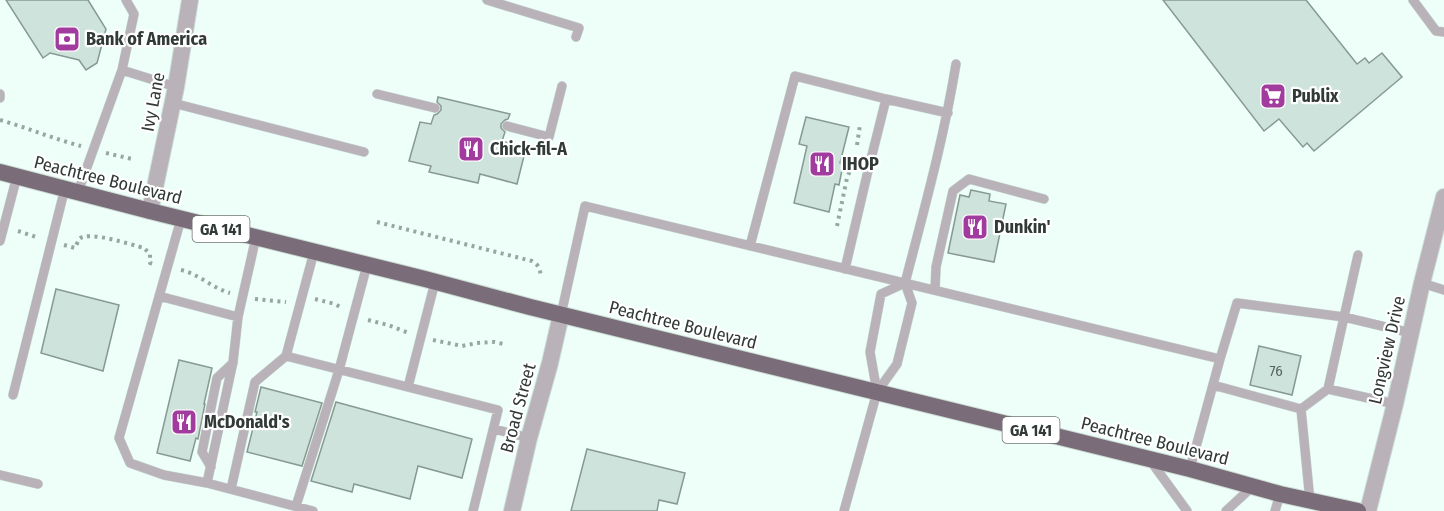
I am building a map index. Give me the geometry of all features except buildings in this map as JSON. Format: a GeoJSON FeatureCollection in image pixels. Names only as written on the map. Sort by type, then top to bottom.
{"type":"FeatureCollection","features":[{"type":"Feature","properties":{"kind":"highway","name":"Peachtree Boulevard"},"geometry":{"type":"LineString","coordinates":[[0,172],[561,315],[1280,494],[1358,511]]}},
{"type":"Feature","properties":{"kind":"street","name":"Ivy Lane"},"geometry":{"type":"LineString","coordinates":[[150,211],[174,95],[190,0]]}},
{"type":"Feature","properties":{"kind":"street","name":"Longview Drive"},"geometry":{"type":"LineString","coordinates":[[1368,511],[1444,197]]}},
{"type":"Feature","properties":{"kind":"street","name":"Broad Street"},"geometry":{"type":"LineString","coordinates":[[513,511],[529,438],[561,315]]}},
{"type":"Feature","properties":{"kind":"lane"},"geometry":{"type":"LineString","coordinates":[[13,395],[71,190],[122,70],[134,14],[126,0]]}},
{"type":"Feature","properties":{"kind":"lane"},"geometry":{"type":"LineString","coordinates":[[487,0],[579,28],[576,37]]}},
{"type":"Feature","properties":{"kind":"lane"},"geometry":{"type":"LineString","coordinates":[[1413,0],[1436,31],[1444,32]]}},
{"type":"Feature","properties":{"kind":"lane"},"geometry":{"type":"LineString","coordinates":[[844,511],[876,392],[897,364],[912,303],[905,283],[948,113],[956,64]]}},
{"type":"Feature","properties":{"kind":"lane"},"geometry":{"type":"LineString","coordinates":[[122,70],[174,95],[364,152]]}},
{"type":"Feature","properties":{"kind":"lane"},"geometry":{"type":"LineString","coordinates":[[750,246],[795,76],[948,113]]}},
{"type":"Feature","properties":{"kind":"lane"},"geometry":{"type":"LineString","coordinates":[[507,126],[549,137],[562,86]]}},
{"type":"Feature","properties":{"kind":"lane"},"geometry":{"type":"LineString","coordinates":[[377,94],[435,108]]}},
{"type":"Feature","properties":{"kind":"lane"},"geometry":{"type":"LineString","coordinates":[[845,269],[886,99]]}},
{"type":"Feature","properties":{"kind":"lane"},"geometry":{"type":"LineString","coordinates":[[0,241],[17,176]]}},
{"type":"Feature","properties":{"kind":"lane"},"geometry":{"type":"LineString","coordinates":[[936,290],[936,267],[953,191],[969,179],[1044,199]]}},
{"type":"Feature","properties":{"kind":"lane"},"geometry":{"type":"LineString","coordinates":[[561,315],[585,206],[1220,359]]}},
{"type":"Feature","properties":{"kind":"lane"},"geometry":{"type":"LineString","coordinates":[[181,219],[119,438],[130,463],[164,475],[207,483],[313,511]]}},
{"type":"Feature","properties":{"kind":"lane"},"geometry":{"type":"LineString","coordinates":[[207,483],[233,362],[238,317],[256,237]]}},
{"type":"Feature","properties":{"kind":"lane"},"geometry":{"type":"LineString","coordinates":[[231,489],[255,382],[286,356],[314,252]]}},
{"type":"Feature","properties":{"kind":"lane"},"geometry":{"type":"LineString","coordinates":[[1301,409],[1328,389],[1358,255]]}},
{"type":"Feature","properties":{"kind":"lane"},"geometry":{"type":"LineString","coordinates":[[296,506],[339,369],[366,265]]}},
{"type":"Feature","properties":{"kind":"lane"},"geometry":{"type":"LineString","coordinates":[[408,387],[435,282]]}},
{"type":"Feature","properties":{"kind":"lane"},"geometry":{"type":"LineString","coordinates":[[876,392],[870,352],[881,294],[905,283]]}},
{"type":"Feature","properties":{"kind":"lane"},"geometry":{"type":"LineString","coordinates":[[1422,283],[1444,290]]}},
{"type":"Feature","properties":{"kind":"lane"},"geometry":{"type":"LineString","coordinates":[[159,296],[238,317]]}},
{"type":"Feature","properties":{"kind":"lane"},"geometry":{"type":"LineString","coordinates":[[1190,470],[1220,359],[1238,303],[1344,317],[1411,333]]}},
{"type":"Feature","properties":{"kind":"lane"},"geometry":{"type":"LineString","coordinates":[[286,356],[498,410],[473,511]]}},
{"type":"Feature","properties":{"kind":"lane"},"geometry":{"type":"LineString","coordinates":[[1213,385],[1301,409]]}},
{"type":"Feature","properties":{"kind":"lane"},"geometry":{"type":"LineString","coordinates":[[1328,389],[1395,404]]}},
{"type":"Feature","properties":{"kind":"lane"},"geometry":{"type":"LineString","coordinates":[[1301,409],[1310,501]]}},
{"type":"Feature","properties":{"kind":"lane"},"geometry":{"type":"LineString","coordinates":[[494,429],[529,438]]}},
{"type":"Feature","properties":{"kind":"lane"},"geometry":{"type":"LineString","coordinates":[[1150,460],[1187,511]]}},
{"type":"Feature","properties":{"kind":"lane"},"geometry":{"type":"LineString","coordinates":[[0,475],[38,484]]}},
{"type":"Feature","properties":{"kind":"lane"},"geometry":{"type":"LineString","coordinates":[[1226,511],[1252,486]]}},
{"type":"Feature","properties":{"kind":"lane"},"geometry":{"type":"LineString","coordinates":[[1275,511],[1280,494]]}},
{"type":"Feature","properties":{"kind":"path"},"geometry":{"type":"LineString","coordinates":[[0,120],[78,146]]}},
{"type":"Feature","properties":{"kind":"path"},"geometry":{"type":"LineString","coordinates":[[857,146],[860,125]]}},
{"type":"Feature","properties":{"kind":"path"},"geometry":{"type":"LineString","coordinates":[[104,152],[132,159]]}},
{"type":"Feature","properties":{"kind":"path"},"geometry":{"type":"LineString","coordinates":[[837,227],[847,178],[853,162]]}},
{"type":"Feature","properties":{"kind":"path"},"geometry":{"type":"LineString","coordinates":[[377,222],[532,261],[540,269],[541,277]]}},
{"type":"Feature","properties":{"kind":"path"},"geometry":{"type":"LineString","coordinates":[[17,231],[39,238]]}},
{"type":"Feature","properties":{"kind":"path"},"geometry":{"type":"LineString","coordinates":[[65,246],[75,248],[79,239],[97,237],[144,248],[150,254],[150,263],[155,264]]}},
{"type":"Feature","properties":{"kind":"path"},"geometry":{"type":"LineString","coordinates":[[179,270],[196,275],[215,287],[231,293]]}},
{"type":"Feature","properties":{"kind":"path"},"geometry":{"type":"LineString","coordinates":[[254,299],[285,303]]}},
{"type":"Feature","properties":{"kind":"path"},"geometry":{"type":"LineString","coordinates":[[315,299],[335,304]]}},
{"type":"Feature","properties":{"kind":"path"},"geometry":{"type":"LineString","coordinates":[[371,321],[404,332]]}},
{"type":"Feature","properties":{"kind":"path"},"geometry":{"type":"LineString","coordinates":[[437,341],[462,346],[485,342],[504,344]]}},
{"type":"Feature","properties":{"kind":"place","name":"Bank of America"},"geometry":{"type":"Point","coordinates":[67,39]}},
{"type":"Feature","properties":{"kind":"place","name":"Publix"},"geometry":{"type":"Point","coordinates":[1273,96]}},
{"type":"Feature","properties":{"kind":"place","name":"Chick-fil-A"},"geometry":{"type":"Point","coordinates":[471,149]}},
{"type":"Feature","properties":{"kind":"place","name":"IHOP"},"geometry":{"type":"Point","coordinates":[822,164]}},
{"type":"Feature","properties":{"kind":"place","name":"Dunkin'"},"geometry":{"type":"Point","coordinates":[975,227]}},
{"type":"Feature","properties":{"kind":"place","name":"McDonald's"},"geometry":{"type":"Point","coordinates":[184,422]}}]}
